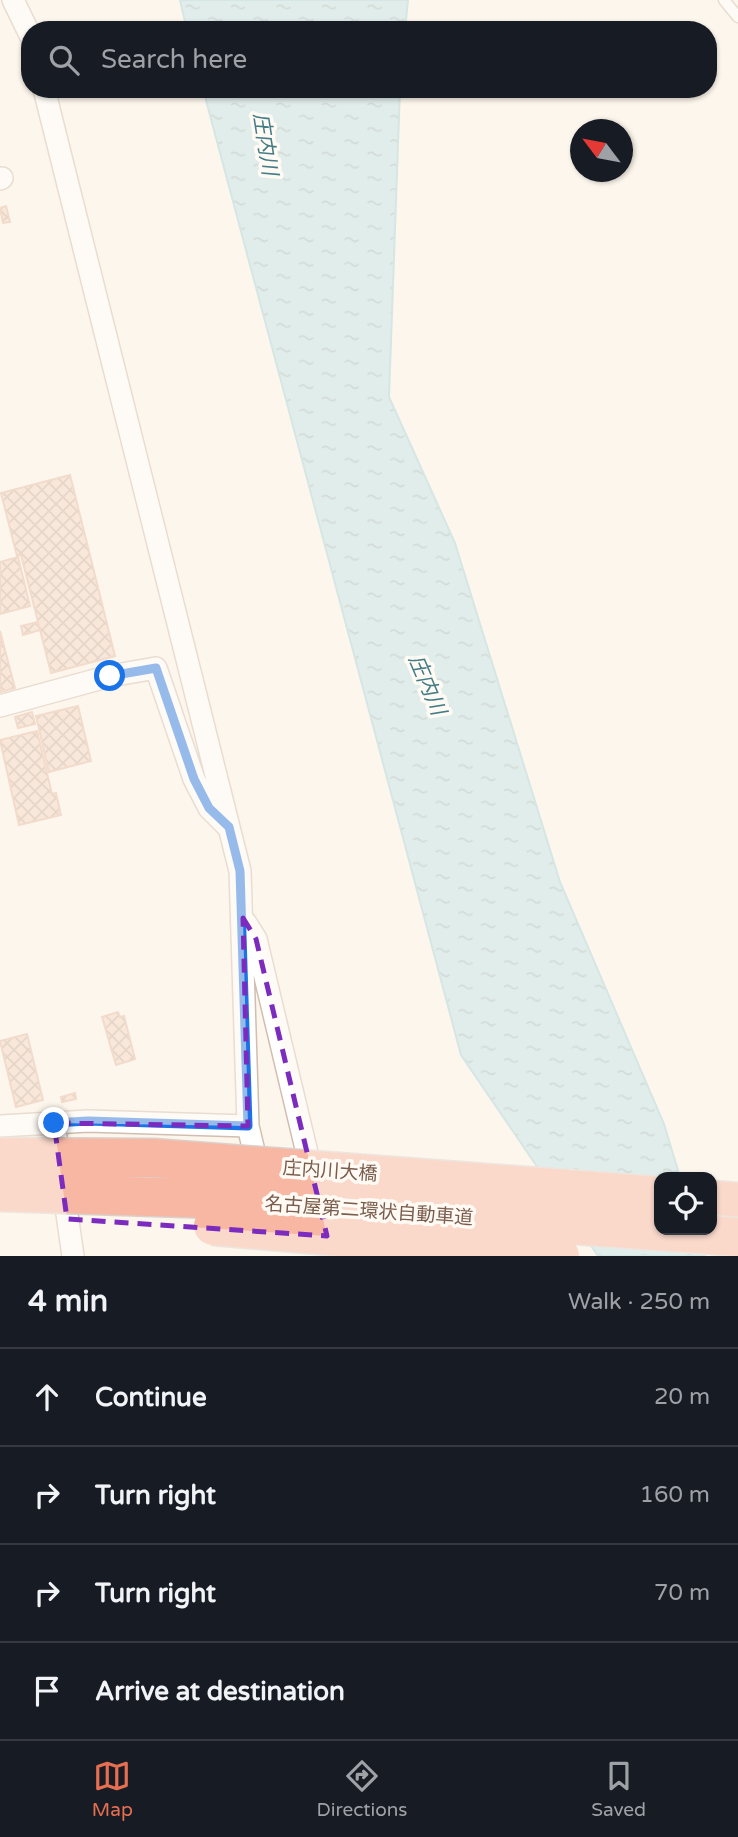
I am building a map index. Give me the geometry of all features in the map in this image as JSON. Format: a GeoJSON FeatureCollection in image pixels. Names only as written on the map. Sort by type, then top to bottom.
{"type":"FeatureCollection","features":[{"type":"Feature","properties":{"kind":"highway","name":"庄内川大橋"},"geometry":{"type":"LineString","coordinates":[[0,1157],[153,1158],[654,1196]]}},
{"type":"Feature","properties":{"kind":"highway","name":"名古屋第二環状自動車道"},"geometry":{"type":"LineString","coordinates":[[0,1192],[214,1199],[738,1237]]}},
{"type":"Feature","properties":{"kind":"highway"},"geometry":{"type":"LineString","coordinates":[[717,1200],[738,1202]]}},
{"type":"Feature","properties":{"kind":"highway","name":"名古屋第二環状自動車道"},"geometry":{"type":"LineString","coordinates":[[0,1218],[207,1225],[560,1256]]}},
{"type":"Feature","properties":{"kind":"street"},"geometry":{"type":"LineString","coordinates":[[13,0],[23,21]]}},
{"type":"Feature","properties":{"kind":"street"},"geometry":{"type":"LineString","coordinates":[[24,0],[29,21]]}},
{"type":"Feature","properties":{"kind":"street"},"geometry":{"type":"LineString","coordinates":[[46,98],[240,871],[248,1126],[278,1256]]}},
{"type":"Feature","properties":{"kind":"street"},"geometry":{"type":"LineString","coordinates":[[0,706],[110,676],[156,668],[194,779],[209,808],[229,827]]}},
{"type":"Feature","properties":{"kind":"street"},"geometry":{"type":"LineString","coordinates":[[243,918],[256,939],[331,1256]]}},
{"type":"Feature","properties":{"kind":"street"},"geometry":{"type":"LineString","coordinates":[[0,1126],[88,1121],[248,1126]]}},
{"type":"Feature","properties":{"kind":"street"},"geometry":{"type":"LineString","coordinates":[[54,1123],[73,1256]]}},
{"type":"Feature","properties":{"kind":"lane"},"geometry":{"type":"LineString","coordinates":[[724,0],[738,17]]}},
{"type":"Feature","properties":{"kind":"highlighted area"},"geometry":{"type":"Polygon","coordinates":[[[243,918],[256,939],[327,1236],[67,1219],[54,1123],[248,1126],[243,918]]]}},
{"type":"Feature","properties":{"kind":"water"},"geometry":{"type":"Polygon","coordinates":[[[180,0],[408,0],[406,21],[185,21],[180,0]]]}},
{"type":"Feature","properties":{"kind":"water","name":"庄内川"},"geometry":{"type":"Polygon","coordinates":[[[205,98],[400,98],[389,397],[455,543],[560,882],[664,1124],[678,1172],[654,1172],[654,1235],[699,1235],[705,1256],[598,1256],[461,1055],[205,98]]]}},
{"type":"Feature","properties":{"kind":"building"},"geometry":{"type":"Polygon","coordinates":[[[6,206],[10,222],[3,223],[0,208],[6,206]]]}},
{"type":"Feature","properties":{"kind":"building"},"geometry":{"type":"Polygon","coordinates":[[[70,475],[115,656],[51,673],[21,555],[17,556],[1,493],[70,475]]]}},
{"type":"Feature","properties":{"kind":"building"},"geometry":{"type":"Polygon","coordinates":[[[18,557],[30,606],[0,614],[0,562],[18,557]]]}},
{"type":"Feature","properties":{"kind":"building"},"geometry":{"type":"Polygon","coordinates":[[[38,622],[40,630],[23,635],[21,626],[38,622]]]}},
{"type":"Feature","properties":{"kind":"building"},"geometry":{"type":"Polygon","coordinates":[[[0,631],[15,688],[0,692],[0,631]]]}},
{"type":"Feature","properties":{"kind":"building"},"geometry":{"type":"Polygon","coordinates":[[[78,706],[91,761],[49,772],[36,716],[78,706]]]}},
{"type":"Feature","properties":{"kind":"building"},"geometry":{"type":"Polygon","coordinates":[[[32,712],[35,724],[18,728],[15,717],[32,712]]]}},
{"type":"Feature","properties":{"kind":"building"},"geometry":{"type":"Polygon","coordinates":[[[37,731],[52,794],[56,793],[61,815],[19,825],[0,740],[37,731]]]}},
{"type":"Feature","properties":{"kind":"building"},"geometry":{"type":"Polygon","coordinates":[[[118,1012],[120,1017],[124,1016],[135,1059],[116,1065],[102,1017],[118,1012]]]}},
{"type":"Feature","properties":{"kind":"building"},"geometry":{"type":"Polygon","coordinates":[[[27,1034],[43,1100],[16,1107],[0,1041],[27,1034]]]}},
{"type":"Feature","properties":{"kind":"building"},"geometry":{"type":"Polygon","coordinates":[[[75,1093],[76,1099],[62,1102],[61,1097],[75,1093]]]}},
{"type":"Feature","properties":{"kind":"route"},"geometry":{"type":"LineString","coordinates":[[54,1123],[88,1121],[248,1126],[243,918],[240,871],[229,827],[209,808],[194,779],[156,668],[110,676]]}}]}
